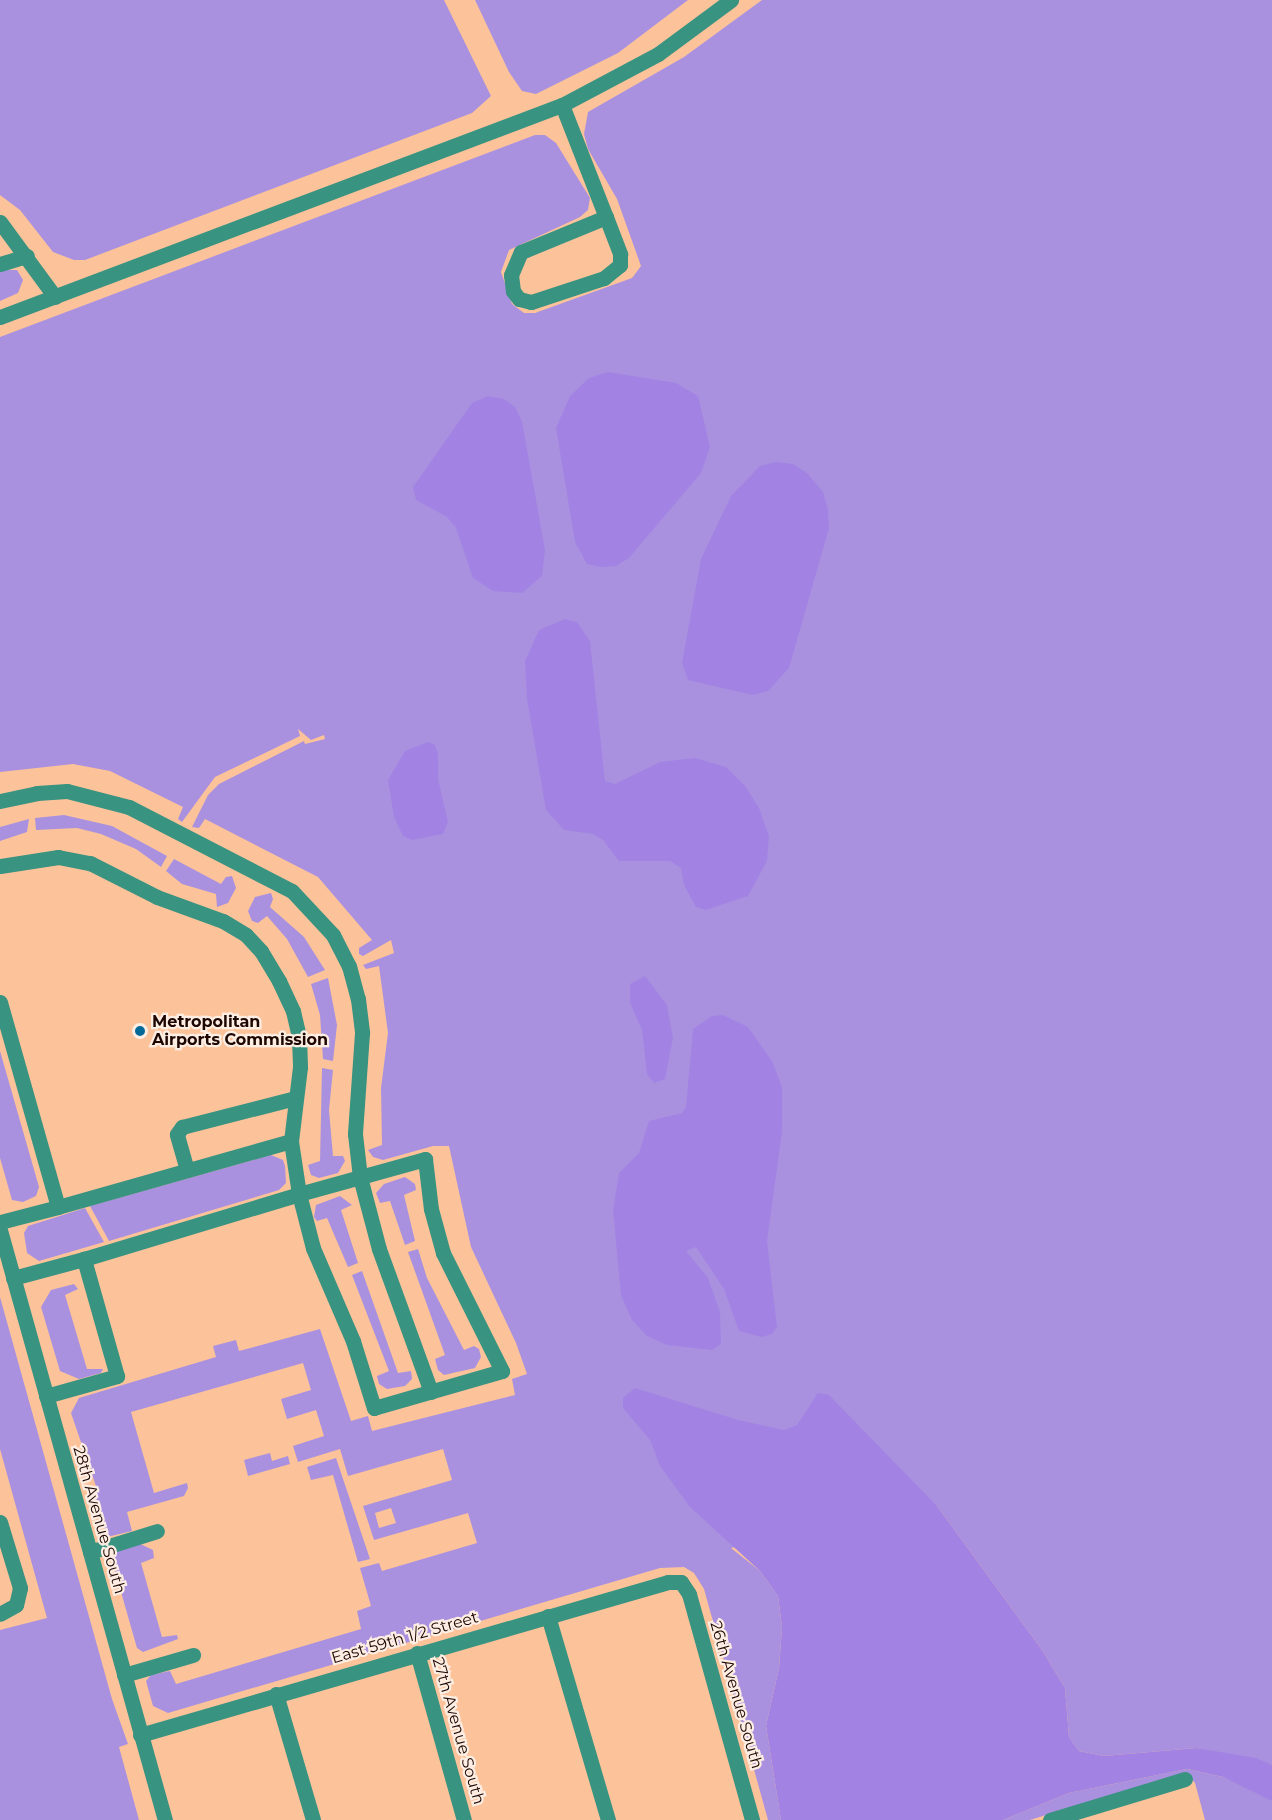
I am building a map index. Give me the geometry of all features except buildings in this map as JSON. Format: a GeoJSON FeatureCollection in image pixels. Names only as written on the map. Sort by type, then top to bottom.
{"type":"FeatureCollection","features":[{"type":"Feature","properties":{"kind":"street"},"geometry":{"type":"LineString","coordinates":[[0,317],[562,105],[658,54],[731,0]]}},
{"type":"Feature","properties":{"kind":"street"},"geometry":{"type":"LineString","coordinates":[[562,105],[606,217],[620,254],[615,272],[531,302],[519,298],[513,291],[510,274],[521,252],[606,217]]}},
{"type":"Feature","properties":{"kind":"street"},"geometry":{"type":"LineString","coordinates":[[0,222],[55,297]]}},
{"type":"Feature","properties":{"kind":"street"},"geometry":{"type":"LineString","coordinates":[[0,264],[27,256]]}},
{"type":"Feature","properties":{"kind":"street"},"geometry":{"type":"LineString","coordinates":[[0,801],[37,793],[67,792],[129,807],[292,891],[314,911],[333,934],[349,966],[358,999],[362,1034],[355,1134],[360,1177],[379,1250],[431,1392]]}},
{"type":"Feature","properties":{"kind":"street"},"geometry":{"type":"LineString","coordinates":[[0,866],[58,857],[90,862],[157,897],[223,921],[246,935],[261,951],[293,1011],[300,1067],[291,1141],[299,1194],[313,1248],[353,1341],[374,1408],[502,1371],[444,1253],[431,1209],[425,1159],[299,1194],[84,1259],[13,1278]]}},
{"type":"Feature","properties":{"kind":"street"},"geometry":{"type":"LineString","coordinates":[[0,1002],[58,1207]]}},
{"type":"Feature","properties":{"kind":"street"},"geometry":{"type":"LineString","coordinates":[[187,1170],[177,1134],[182,1127],[295,1098]]}},
{"type":"Feature","properties":{"kind":"street"},"geometry":{"type":"LineString","coordinates":[[0,1222],[291,1141]]}},
{"type":"Feature","properties":{"kind":"street","name":"28th Avenue South"},"geometry":{"type":"LineString","coordinates":[[0,1230],[165,1820]]}},
{"type":"Feature","properties":{"kind":"street"},"geometry":{"type":"LineString","coordinates":[[46,1396],[117,1376],[84,1259]]}},
{"type":"Feature","properties":{"kind":"street"},"geometry":{"type":"LineString","coordinates":[[0,1522],[20,1588],[16,1605],[0,1614]]}},
{"type":"Feature","properties":{"kind":"street"},"geometry":{"type":"LineString","coordinates":[[90,1552],[157,1531]]}},
{"type":"Feature","properties":{"kind":"street","name":"East 59th 1/2 Street"},"geometry":{"type":"LineString","coordinates":[[140,1735],[417,1653],[669,1582],[681,1582]]}},
{"type":"Feature","properties":{"kind":"street","name":"26th Avenue South"},"geometry":{"type":"LineString","coordinates":[[681,1582],[689,1594],[752,1820]]}},
{"type":"Feature","properties":{"kind":"street"},"geometry":{"type":"LineString","coordinates":[[548,1616],[609,1820]]}},
{"type":"Feature","properties":{"kind":"street","name":"27th Avenue South"},"geometry":{"type":"LineString","coordinates":[[417,1653],[464,1820]]}},
{"type":"Feature","properties":{"kind":"street"},"geometry":{"type":"LineString","coordinates":[[124,1675],[193,1655]]}},
{"type":"Feature","properties":{"kind":"street"},"geometry":{"type":"LineString","coordinates":[[276,1694],[313,1820]]}},
{"type":"Feature","properties":{"kind":"street"},"geometry":{"type":"LineString","coordinates":[[1050,1820],[1185,1779]]}},
{"type":"Feature","properties":{"kind":"shaded area"},"geometry":{"type":"Polygon","coordinates":[[[0,0],[444,0],[491,96],[472,113],[85,260],[74,260],[53,252],[20,210],[0,195],[0,0]]]}},
{"type":"Feature","properties":{"kind":"shaded area"},"geometry":{"type":"Polygon","coordinates":[[[475,0],[688,0],[618,53],[536,94],[522,91],[509,72],[475,0]]]}},
{"type":"Feature","properties":{"kind":"shaded area"},"geometry":{"type":"Polygon","coordinates":[[[762,0],[1272,0],[1272,1765],[1196,1748],[1104,1756],[1079,1751],[1069,1737],[1065,1688],[1042,1650],[937,1506],[731,1548],[760,1571],[778,1596],[782,1627],[779,1668],[766,1726],[781,1820],[768,1820],[704,1589],[694,1573],[684,1567],[660,1568],[168,1713],[153,1706],[146,1681],[151,1675],[170,1671],[176,1684],[361,1629],[357,1611],[371,1606],[360,1568],[379,1563],[382,1571],[477,1543],[468,1513],[374,1540],[363,1506],[452,1480],[443,1449],[348,1476],[340,1449],[298,1462],[293,1446],[324,1436],[316,1410],[287,1419],[281,1399],[311,1390],[303,1363],[131,1412],[154,1493],[187,1483],[188,1488],[184,1496],[127,1512],[132,1531],[107,1537],[94,1490],[97,1489],[71,1413],[79,1398],[216,1357],[213,1346],[236,1340],[239,1351],[320,1329],[351,1421],[368,1416],[372,1431],[515,1395],[512,1379],[527,1374],[516,1343],[471,1247],[449,1146],[433,1146],[383,1160],[373,1157],[368,1150],[382,1145],[381,1088],[388,1033],[379,966],[366,969],[363,965],[394,953],[391,940],[363,956],[359,954],[359,948],[372,940],[318,877],[205,819],[199,828],[192,827],[208,795],[219,784],[304,741],[305,744],[325,739],[324,735],[311,740],[298,729],[300,736],[215,777],[182,822],[178,819],[183,807],[110,771],[73,764],[0,772],[0,337],[535,135],[545,135],[556,143],[590,198],[588,210],[580,217],[509,250],[501,272],[512,304],[524,313],[535,313],[632,278],[641,266],[617,199],[588,149],[584,134],[588,112],[684,57],[762,0]],[[391,1508],[375,1513],[379,1528],[396,1523],[391,1508]]]}},
{"type":"Feature","properties":{"kind":"shaded area"},"geometry":{"type":"Polygon","coordinates":[[[0,270],[17,270],[23,280],[18,293],[0,301],[0,270]]]}},
{"type":"Feature","properties":{"kind":"shaded area"},"geometry":{"type":"Polygon","coordinates":[[[608,372],[676,383],[698,396],[710,447],[701,473],[629,558],[616,566],[601,567],[587,564],[575,542],[556,428],[570,396],[589,378],[608,372]]]}},
{"type":"Feature","properties":{"kind":"shaded area"},"geometry":{"type":"Polygon","coordinates":[[[488,396],[504,399],[515,407],[522,421],[545,550],[542,576],[522,593],[493,591],[473,578],[456,528],[447,517],[416,500],[413,487],[472,403],[488,396]]]}},
{"type":"Feature","properties":{"kind":"shaded area"},"geometry":{"type":"Polygon","coordinates":[[[776,462],[793,464],[807,473],[823,492],[828,509],[829,528],[789,668],[768,691],[753,695],[688,680],[682,663],[701,559],[731,496],[760,466],[776,462]]]}},
{"type":"Feature","properties":{"kind":"shaded area"},"geometry":{"type":"Polygon","coordinates":[[[565,619],[577,622],[590,641],[605,781],[615,784],[660,762],[695,758],[726,767],[745,786],[759,808],[769,836],[767,861],[748,896],[706,910],[696,907],[684,885],[681,868],[670,861],[619,861],[603,840],[593,834],[564,830],[546,810],[527,699],[525,661],[539,630],[565,619]]]}},
{"type":"Feature","properties":{"kind":"shaded area"},"geometry":{"type":"Polygon","coordinates":[[[428,742],[435,745],[438,754],[438,779],[448,822],[443,834],[412,840],[403,836],[394,817],[388,780],[405,751],[428,742]]]}},
{"type":"Feature","properties":{"kind":"shaded area"},"geometry":{"type":"Polygon","coordinates":[[[64,815],[112,826],[167,856],[161,867],[136,849],[101,834],[77,828],[36,830],[35,818],[64,815]]]}},
{"type":"Feature","properties":{"kind":"shaded area"},"geometry":{"type":"Polygon","coordinates":[[[29,819],[27,832],[0,841],[0,827],[29,819]]]}},
{"type":"Feature","properties":{"kind":"shaded area"},"geometry":{"type":"Polygon","coordinates":[[[174,859],[221,884],[226,877],[232,876],[236,888],[228,903],[217,907],[216,894],[182,884],[166,871],[174,859]]]}},
{"type":"Feature","properties":{"kind":"shaded area"},"geometry":{"type":"Polygon","coordinates":[[[271,893],[273,899],[270,907],[304,937],[325,970],[308,977],[287,939],[267,916],[258,923],[252,921],[248,911],[255,897],[271,893]]]}},
{"type":"Feature","properties":{"kind":"shaded area"},"geometry":{"type":"Polygon","coordinates":[[[645,976],[667,1005],[673,1038],[665,1079],[654,1083],[647,1074],[642,1030],[630,1003],[630,984],[645,976]]]}},
{"type":"Feature","properties":{"kind":"shaded area"},"geometry":{"type":"Polygon","coordinates":[[[328,978],[337,1025],[333,1061],[323,1059],[320,1015],[311,984],[328,978]]]}},
{"type":"Feature","properties":{"kind":"shaded area"},"geometry":{"type":"Polygon","coordinates":[[[723,1015],[748,1027],[772,1061],[782,1087],[782,1132],[767,1241],[777,1327],[772,1334],[761,1337],[739,1331],[724,1289],[696,1247],[686,1251],[708,1278],[720,1312],[721,1344],[712,1350],[667,1345],[647,1336],[632,1320],[621,1295],[613,1210],[619,1173],[639,1153],[649,1121],[682,1113],[686,1107],[693,1029],[712,1016],[723,1015]]]}},
{"type":"Feature","properties":{"kind":"shaded area"},"geometry":{"type":"Polygon","coordinates":[[[0,1051],[39,1187],[36,1196],[23,1202],[12,1200],[0,1158],[0,1051]]]}},
{"type":"Feature","properties":{"kind":"shaded area"},"geometry":{"type":"Polygon","coordinates":[[[322,1068],[333,1070],[329,1110],[333,1156],[343,1156],[345,1161],[338,1173],[319,1178],[311,1175],[308,1165],[320,1161],[322,1068]]]}},
{"type":"Feature","properties":{"kind":"shaded area"},"geometry":{"type":"Polygon","coordinates":[[[271,1155],[283,1160],[285,1166],[286,1183],[279,1190],[109,1241],[90,1206],[271,1155]]]}},
{"type":"Feature","properties":{"kind":"shaded area"},"geometry":{"type":"Polygon","coordinates":[[[405,1177],[415,1184],[416,1190],[404,1195],[415,1241],[405,1245],[390,1201],[380,1203],[376,1193],[384,1184],[405,1177]]]}},
{"type":"Feature","properties":{"kind":"shaded area"},"geometry":{"type":"Polygon","coordinates":[[[340,1196],[352,1205],[341,1210],[358,1263],[348,1267],[327,1218],[317,1221],[314,1217],[316,1205],[340,1196]]]}},
{"type":"Feature","properties":{"kind":"shaded area"},"geometry":{"type":"Polygon","coordinates":[[[85,1208],[104,1242],[39,1261],[27,1253],[24,1233],[28,1226],[85,1208]]]}},
{"type":"Feature","properties":{"kind":"shaded area"},"geometry":{"type":"Polygon","coordinates":[[[418,1249],[427,1278],[464,1350],[474,1346],[479,1349],[481,1357],[475,1368],[444,1375],[438,1370],[435,1359],[445,1355],[408,1252],[418,1249]]]}},
{"type":"Feature","properties":{"kind":"shaded area"},"geometry":{"type":"Polygon","coordinates":[[[362,1271],[398,1373],[411,1371],[412,1379],[405,1386],[387,1389],[379,1384],[377,1376],[389,1371],[352,1275],[362,1271]]]}},
{"type":"Feature","properties":{"kind":"shaded area"},"geometry":{"type":"Polygon","coordinates":[[[74,1284],[78,1289],[65,1295],[87,1369],[103,1369],[101,1373],[79,1379],[60,1371],[41,1307],[51,1290],[74,1284]]]}},
{"type":"Feature","properties":{"kind":"shaded area"},"geometry":{"type":"Polygon","coordinates":[[[0,1297],[112,1699],[128,1744],[119,1747],[139,1820],[0,1820],[0,1630],[47,1618],[0,1449],[0,1297]]]}},
{"type":"Feature","properties":{"kind":"shaded area"},"geometry":{"type":"Polygon","coordinates":[[[635,1388],[738,1420],[784,1430],[797,1425],[818,1393],[829,1395],[937,1506],[1042,1650],[1065,1688],[1069,1737],[1079,1751],[1104,1756],[1196,1748],[1256,1758],[1272,1765],[1272,1801],[1223,1777],[1187,1769],[1069,1793],[1003,1820],[781,1820],[766,1726],[779,1668],[782,1627],[778,1596],[760,1571],[690,1507],[660,1466],[650,1440],[623,1408],[623,1398],[635,1388]]]}},
{"type":"Feature","properties":{"kind":"shaded area"},"geometry":{"type":"Polygon","coordinates":[[[270,1453],[272,1461],[288,1456],[290,1464],[248,1476],[244,1460],[270,1453]]]}},
{"type":"Feature","properties":{"kind":"shaded area"},"geometry":{"type":"Polygon","coordinates":[[[336,1458],[370,1559],[358,1562],[333,1475],[311,1480],[307,1467],[336,1458]]]}},
{"type":"Feature","properties":{"kind":"shaded area"},"geometry":{"type":"Polygon","coordinates":[[[136,1542],[153,1550],[154,1558],[141,1563],[162,1637],[177,1635],[178,1639],[143,1652],[137,1648],[111,1557],[112,1552],[136,1542]]]}},
{"type":"Feature","properties":{"kind":"shaded area"},"geometry":{"type":"Polygon","coordinates":[[[1187,1769],[1223,1777],[1268,1796],[1272,1801],[1272,1820],[1205,1820],[1195,1783],[1186,1772],[1030,1820],[1003,1820],[1069,1793],[1187,1769]]]}},
{"type":"Feature","properties":{"kind":"place","name":"Metropolitan Airports Commission"},"geometry":{"type":"Point","coordinates":[140,1031]}}]}
